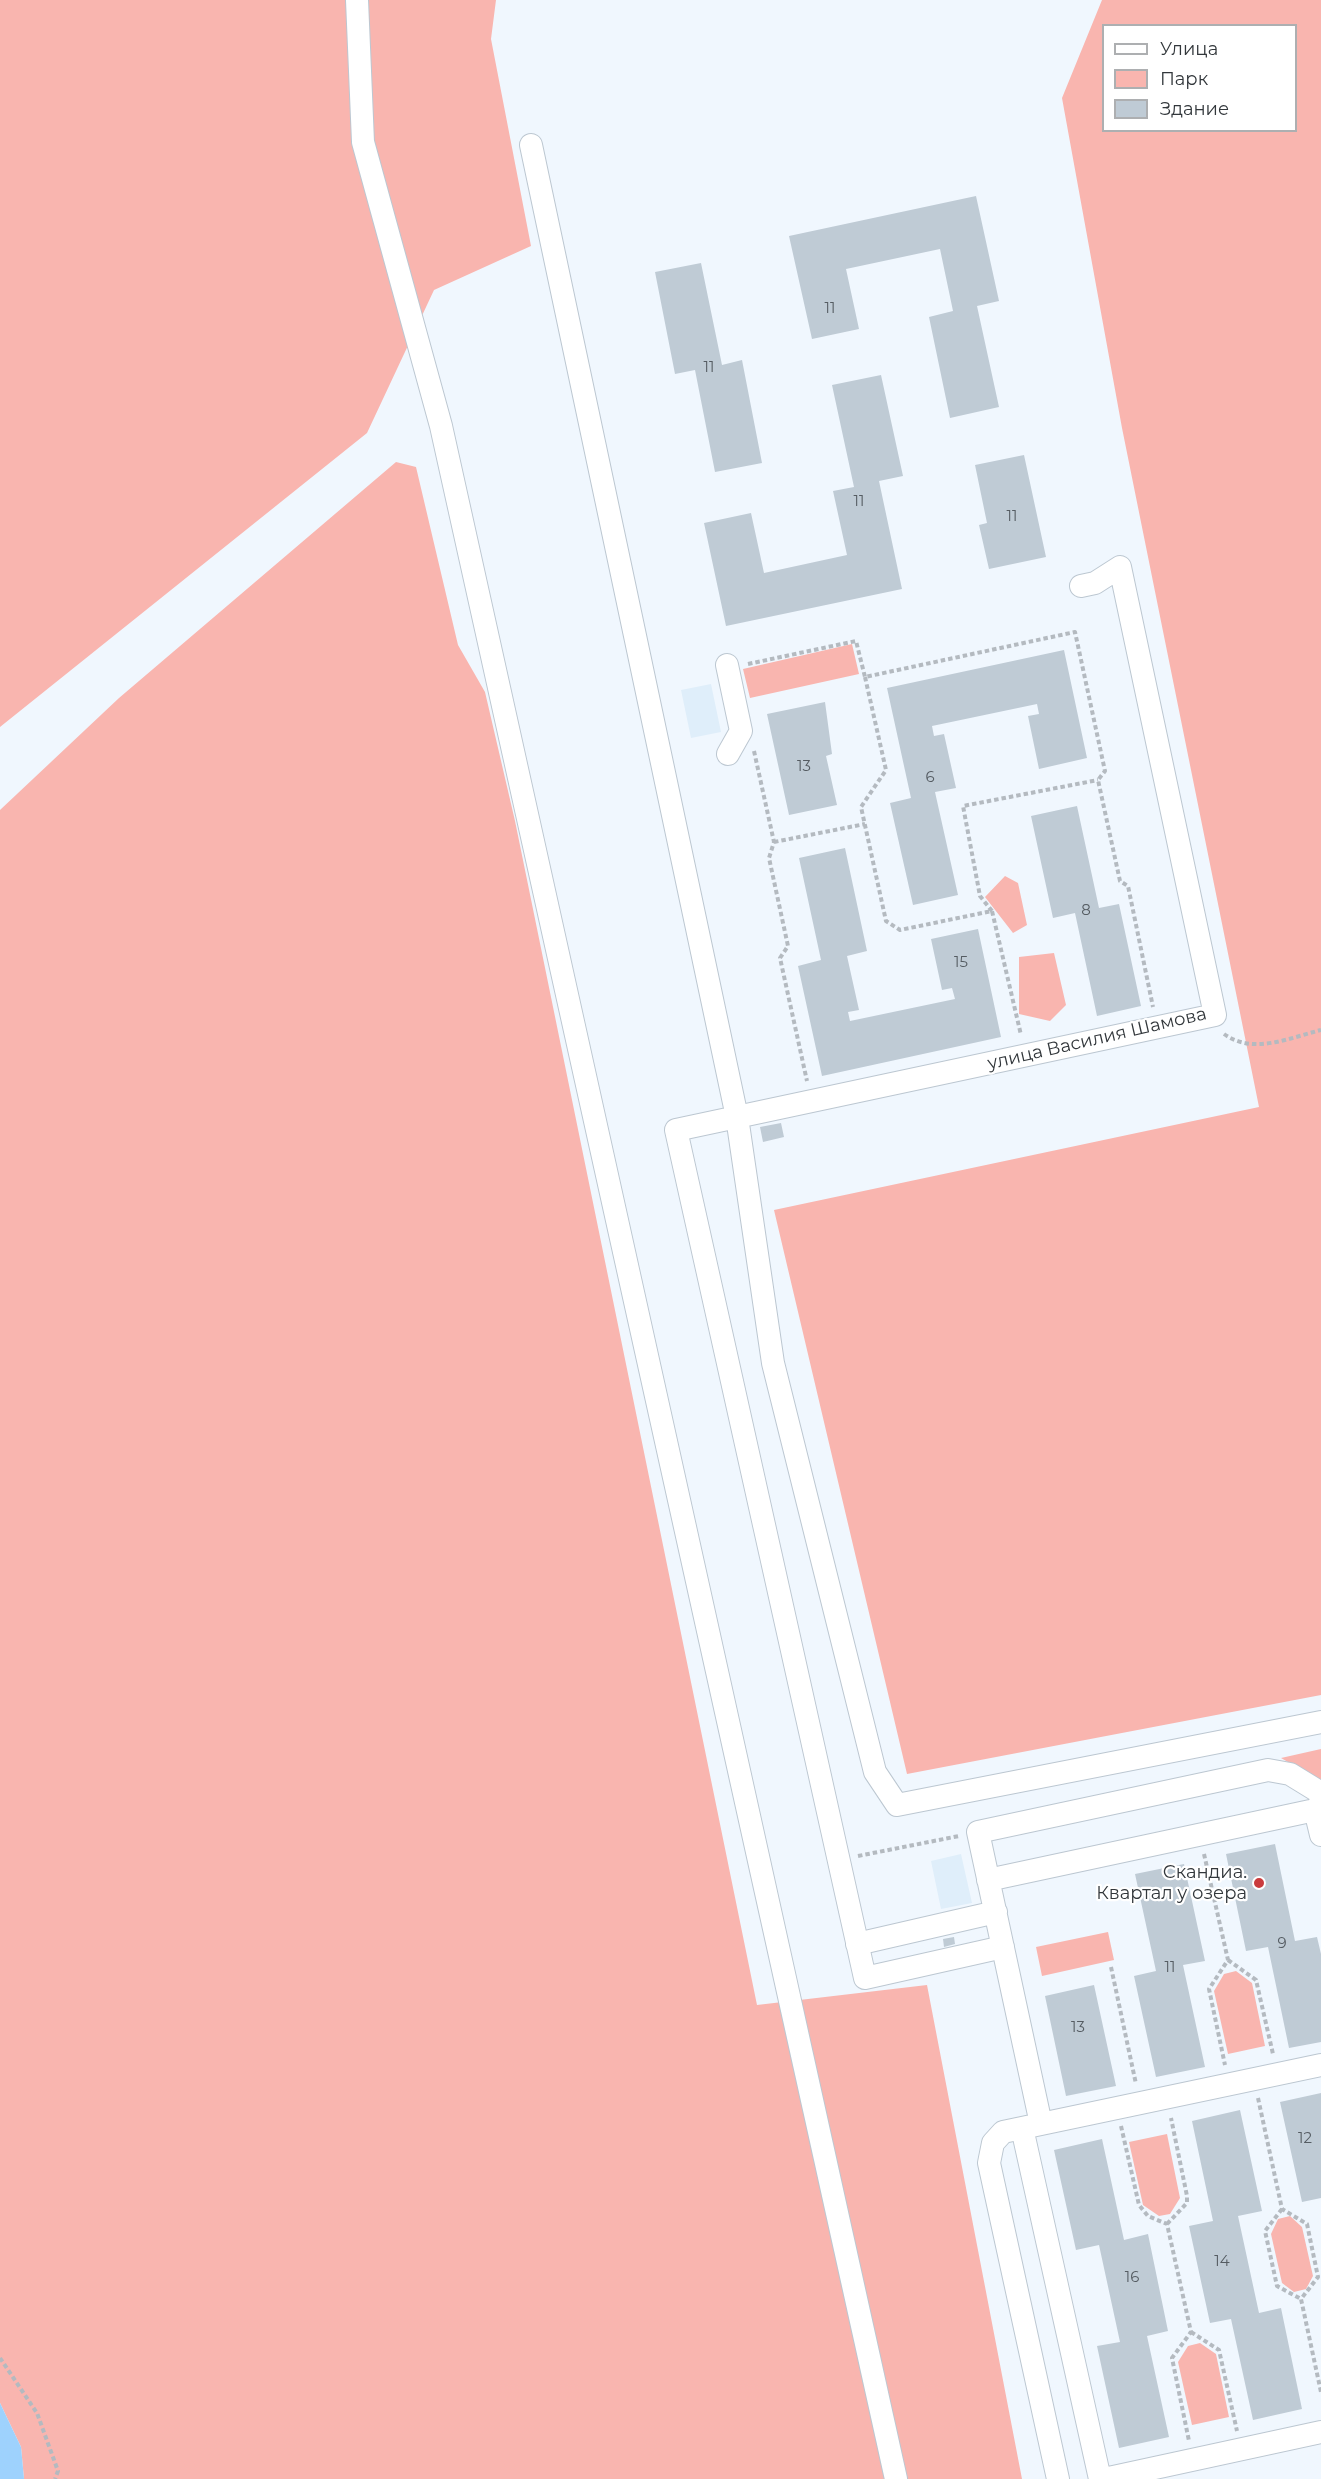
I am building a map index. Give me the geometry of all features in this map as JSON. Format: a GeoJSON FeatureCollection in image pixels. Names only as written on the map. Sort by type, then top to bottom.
{"type":"FeatureCollection","features":[{"type":"Feature","properties":{"kind":"street"},"geometry":{"type":"LineString","coordinates":[[357,0],[363,142],[444,438],[896,2479]]}},
{"type":"Feature","properties":{"kind":"street"},"geometry":{"type":"LineString","coordinates":[[531,145],[737,1117],[773,1363],[875,1772],[897,1805],[1321,1722]]}},
{"type":"Feature","properties":{"kind":"street","name":"улица Василия Шамова"},"geometry":{"type":"LineString","coordinates":[[857,1944],[676,1130],[1215,1015],[1120,567],[1095,583],[1081,586]]}},
{"type":"Feature","properties":{"kind":"street"},"geometry":{"type":"LineString","coordinates":[[728,754],[741,731],[732,666]]}},
{"type":"Feature","properties":{"kind":"street"},"geometry":{"type":"LineString","coordinates":[[1321,1835],[1319,1802],[1290,1774],[1268,1770],[978,1832],[1003,1947],[1031,2126],[1102,2479],[1321,2432]]}},
{"type":"Feature","properties":{"kind":"street"},"geometry":{"type":"LineString","coordinates":[[988,1880],[1319,1802]]}},
{"type":"Feature","properties":{"kind":"street"},"geometry":{"type":"LineString","coordinates":[[996,1912],[857,1944],[865,1978],[1003,1947]]}},
{"type":"Feature","properties":{"kind":"street"},"geometry":{"type":"LineString","coordinates":[[1058,2479],[989,2163],[990,2151],[998,2136],[1003,2132],[1321,2065]]}},
{"type":"Feature","properties":{"kind":"path"},"geometry":{"type":"LineString","coordinates":[[865,677],[1075,632],[1105,771],[1098,780],[963,806],[980,896],[992,911],[1023,1042]]}},
{"type":"Feature","properties":{"kind":"path"},"geometry":{"type":"LineString","coordinates":[[732,666],[856,641],[886,770],[861,807],[886,921],[900,930],[992,911]]}},
{"type":"Feature","properties":{"kind":"path"},"geometry":{"type":"LineString","coordinates":[[754,748],[774,842],[769,858],[788,946],[780,958],[808,1085]]}},
{"type":"Feature","properties":{"kind":"path"},"geometry":{"type":"LineString","coordinates":[[1098,780],[1120,881],[1128,886],[1154,1012]]}},
{"type":"Feature","properties":{"kind":"path"},"geometry":{"type":"LineString","coordinates":[[774,842],[865,824]]}},
{"type":"Feature","properties":{"kind":"path"},"geometry":{"type":"LineString","coordinates":[[1223,1032],[1231,1039],[1258,1046],[1321,1030]]}},
{"type":"Feature","properties":{"kind":"path"},"geometry":{"type":"LineString","coordinates":[[1203,1851],[1228,1960],[1256,1980],[1274,2058]]}},
{"type":"Feature","properties":{"kind":"path"},"geometry":{"type":"LineString","coordinates":[[1227,2074],[1209,1989],[1228,1960]]}},
{"type":"Feature","properties":{"kind":"path"},"geometry":{"type":"LineString","coordinates":[[1111,1967],[1138,2093]]}},
{"type":"Feature","properties":{"kind":"path"},"geometry":{"type":"LineString","coordinates":[[1258,2096],[1282,2209],[1307,2224],[1318,2272],[1316,2282],[1301,2299]]}},
{"type":"Feature","properties":{"kind":"path"},"geometry":{"type":"LineString","coordinates":[[1167,2224],[1187,2203],[1170,2115]]}},
{"type":"Feature","properties":{"kind":"path"},"geometry":{"type":"LineString","coordinates":[[1121,2125],[1139,2205],[1148,2216],[1167,2224]]}},
{"type":"Feature","properties":{"kind":"path"},"geometry":{"type":"LineString","coordinates":[[1282,2209],[1265,2231],[1275,2281],[1281,2289],[1301,2299]]}},
{"type":"Feature","properties":{"kind":"path"},"geometry":{"type":"LineString","coordinates":[[1167,2224],[1191,2332],[1219,2350],[1238,2434]]}},
{"type":"Feature","properties":{"kind":"path"},"geometry":{"type":"LineString","coordinates":[[1301,2299],[1321,2392]]}},
{"type":"Feature","properties":{"kind":"path"},"geometry":{"type":"LineString","coordinates":[[1190,2445],[1172,2358],[1191,2332]]}},
{"type":"Feature","properties":{"kind":"path"},"geometry":{"type":"LineString","coordinates":[[0,2358],[37,2413],[58,2471],[55,2479]]}},
{"type":"Feature","properties":{"kind":"shaded area"},"geometry":{"type":"Polygon","coordinates":[[[711,684],[721,732],[691,738],[681,690],[711,684]]]}},
{"type":"Feature","properties":{"kind":"shaded area"},"geometry":{"type":"Polygon","coordinates":[[[961,1854],[972,1903],[941,1909],[931,1861],[961,1854]]]}},
{"type":"Feature","properties":{"kind":"green space"},"geometry":{"type":"Polygon","coordinates":[[[0,0],[496,0],[491,39],[531,246],[434,290],[367,433],[0,727],[0,0]]]}},
{"type":"Feature","properties":{"kind":"green space"},"geometry":{"type":"Polygon","coordinates":[[[1102,0],[1321,0],[1321,1695],[907,1774],[774,1210],[1259,1107],[1122,428],[1062,98],[1102,0]]]}},
{"type":"Feature","properties":{"kind":"green space"},"geometry":{"type":"Polygon","coordinates":[[[396,462],[416,467],[458,645],[485,692],[515,821],[757,2005],[927,1985],[1022,2479],[24,2479],[21,2447],[0,2403],[0,810],[119,698],[396,462]]]}},
{"type":"Feature","properties":{"kind":"green space"},"geometry":{"type":"Polygon","coordinates":[[[852,644],[859,674],[750,698],[743,669],[852,644]]]}},
{"type":"Feature","properties":{"kind":"green space"},"geometry":{"type":"Polygon","coordinates":[[[1005,876],[1018,883],[1027,925],[1013,933],[985,897],[1005,876]]]}},
{"type":"Feature","properties":{"kind":"green space"},"geometry":{"type":"Polygon","coordinates":[[[1054,953],[1066,1005],[1050,1021],[1019,1014],[1019,957],[1054,953]]]}},
{"type":"Feature","properties":{"kind":"green space"},"geometry":{"type":"Polygon","coordinates":[[[1321,1749],[1321,1781],[1281,1758],[1321,1749]]]}},
{"type":"Feature","properties":{"kind":"green space"},"geometry":{"type":"Polygon","coordinates":[[[1108,1932],[1114,1960],[1042,1976],[1036,1947],[1108,1932]]]}},
{"type":"Feature","properties":{"kind":"green space"},"geometry":{"type":"Polygon","coordinates":[[[1236,1971],[1252,1983],[1265,2046],[1228,2054],[1214,1991],[1224,1974],[1236,1971]]]}},
{"type":"Feature","properties":{"kind":"green space"},"geometry":{"type":"Polygon","coordinates":[[[1167,2134],[1180,2198],[1170,2214],[1159,2216],[1143,2205],[1129,2142],[1167,2134]]]}},
{"type":"Feature","properties":{"kind":"green space"},"geometry":{"type":"Polygon","coordinates":[[[1290,2216],[1302,2227],[1313,2276],[1306,2289],[1294,2292],[1282,2283],[1271,2234],[1278,2219],[1290,2216]]]}},
{"type":"Feature","properties":{"kind":"green space"},"geometry":{"type":"Polygon","coordinates":[[[1200,2343],[1216,2354],[1229,2417],[1192,2425],[1178,2362],[1188,2346],[1200,2343]]]}},
{"type":"Feature","properties":{"kind":"water"},"geometry":{"type":"Polygon","coordinates":[[[0,2403],[21,2447],[24,2479],[0,2479],[0,2403]]]}},
{"type":"Feature","properties":{"kind":"building"},"geometry":{"type":"Polygon","coordinates":[[[976,196],[999,301],[977,306],[999,407],[950,418],[929,317],[953,311],[940,249],[846,269],[859,329],[812,339],[789,236],[976,196]]]}},
{"type":"Feature","properties":{"kind":"building"},"geometry":{"type":"Polygon","coordinates":[[[701,263],[722,365],[742,360],[762,463],[715,472],[695,370],[675,374],[655,272],[701,263]]]}},
{"type":"Feature","properties":{"kind":"building"},"geometry":{"type":"Polygon","coordinates":[[[881,375],[903,476],[879,481],[902,589],[726,626],[704,523],[751,513],[764,573],[847,555],[833,491],[854,487],[832,385],[881,375]]]}},
{"type":"Feature","properties":{"kind":"building"},"geometry":{"type":"Polygon","coordinates":[[[1024,455],[1046,557],[989,569],[979,525],[987,523],[975,465],[1024,455]]]}},
{"type":"Feature","properties":{"kind":"building"},"geometry":{"type":"Polygon","coordinates":[[[1064,650],[1087,758],[1039,769],[1028,716],[1039,714],[1037,704],[932,726],[934,736],[944,734],[956,788],[935,792],[958,895],[913,905],[890,803],[911,798],[887,688],[1064,650]]]}},
{"type":"Feature","properties":{"kind":"building"},"geometry":{"type":"Polygon","coordinates":[[[825,702],[832,754],[826,756],[837,805],[789,815],[767,714],[825,702]]]}},
{"type":"Feature","properties":{"kind":"building"},"geometry":{"type":"Polygon","coordinates":[[[1077,806],[1099,908],[1119,904],[1141,1006],[1097,1016],[1075,913],[1053,918],[1031,816],[1077,806]]]}},
{"type":"Feature","properties":{"kind":"building"},"geometry":{"type":"Polygon","coordinates":[[[845,848],[867,951],[847,956],[859,1010],[848,1012],[850,1021],[955,999],[952,988],[942,990],[931,939],[978,929],[1001,1037],[822,1076],[798,966],[821,960],[799,858],[845,848]]]}},
{"type":"Feature","properties":{"kind":"building"},"geometry":{"type":"Polygon","coordinates":[[[781,1123],[784,1137],[763,1142],[760,1127],[781,1123]]]}},
{"type":"Feature","properties":{"kind":"building"},"geometry":{"type":"Polygon","coordinates":[[[1275,1844],[1295,1941],[1317,1937],[1321,1954],[1321,2042],[1289,2048],[1268,1947],[1246,1951],[1226,1854],[1275,1844]]]}},
{"type":"Feature","properties":{"kind":"building"},"geometry":{"type":"Polygon","coordinates":[[[1184,1864],[1205,1961],[1183,1965],[1205,2067],[1156,2077],[1134,1976],[1156,1971],[1135,1874],[1184,1864]]]}},
{"type":"Feature","properties":{"kind":"building"},"geometry":{"type":"Polygon","coordinates":[[[954,1937],[955,1944],[944,1947],[943,1939],[954,1937]]]}},
{"type":"Feature","properties":{"kind":"building"},"geometry":{"type":"Polygon","coordinates":[[[1094,1985],[1116,2086],[1066,2096],[1045,1996],[1094,1985]]]}},
{"type":"Feature","properties":{"kind":"building"},"geometry":{"type":"Polygon","coordinates":[[[1321,2093],[1321,2198],[1302,2202],[1280,2102],[1321,2093]]]}},
{"type":"Feature","properties":{"kind":"building"},"geometry":{"type":"Polygon","coordinates":[[[1240,2110],[1262,2211],[1238,2216],[1259,2313],[1281,2308],[1302,2409],[1253,2420],[1231,2319],[1210,2323],[1189,2226],[1213,2221],[1192,2121],[1240,2110]]]}},
{"type":"Feature","properties":{"kind":"building"},"geometry":{"type":"Polygon","coordinates":[[[1102,2139],[1124,2240],[1148,2234],[1168,2331],[1147,2336],[1169,2437],[1119,2448],[1097,2346],[1120,2342],[1099,2245],[1076,2250],[1054,2150],[1102,2139]]]}},
{"type":"Feature","properties":{"kind":"place","name":"Скандиа. Квартал у озера"},"geometry":{"type":"Point","coordinates":[1259,1883]}}]}
